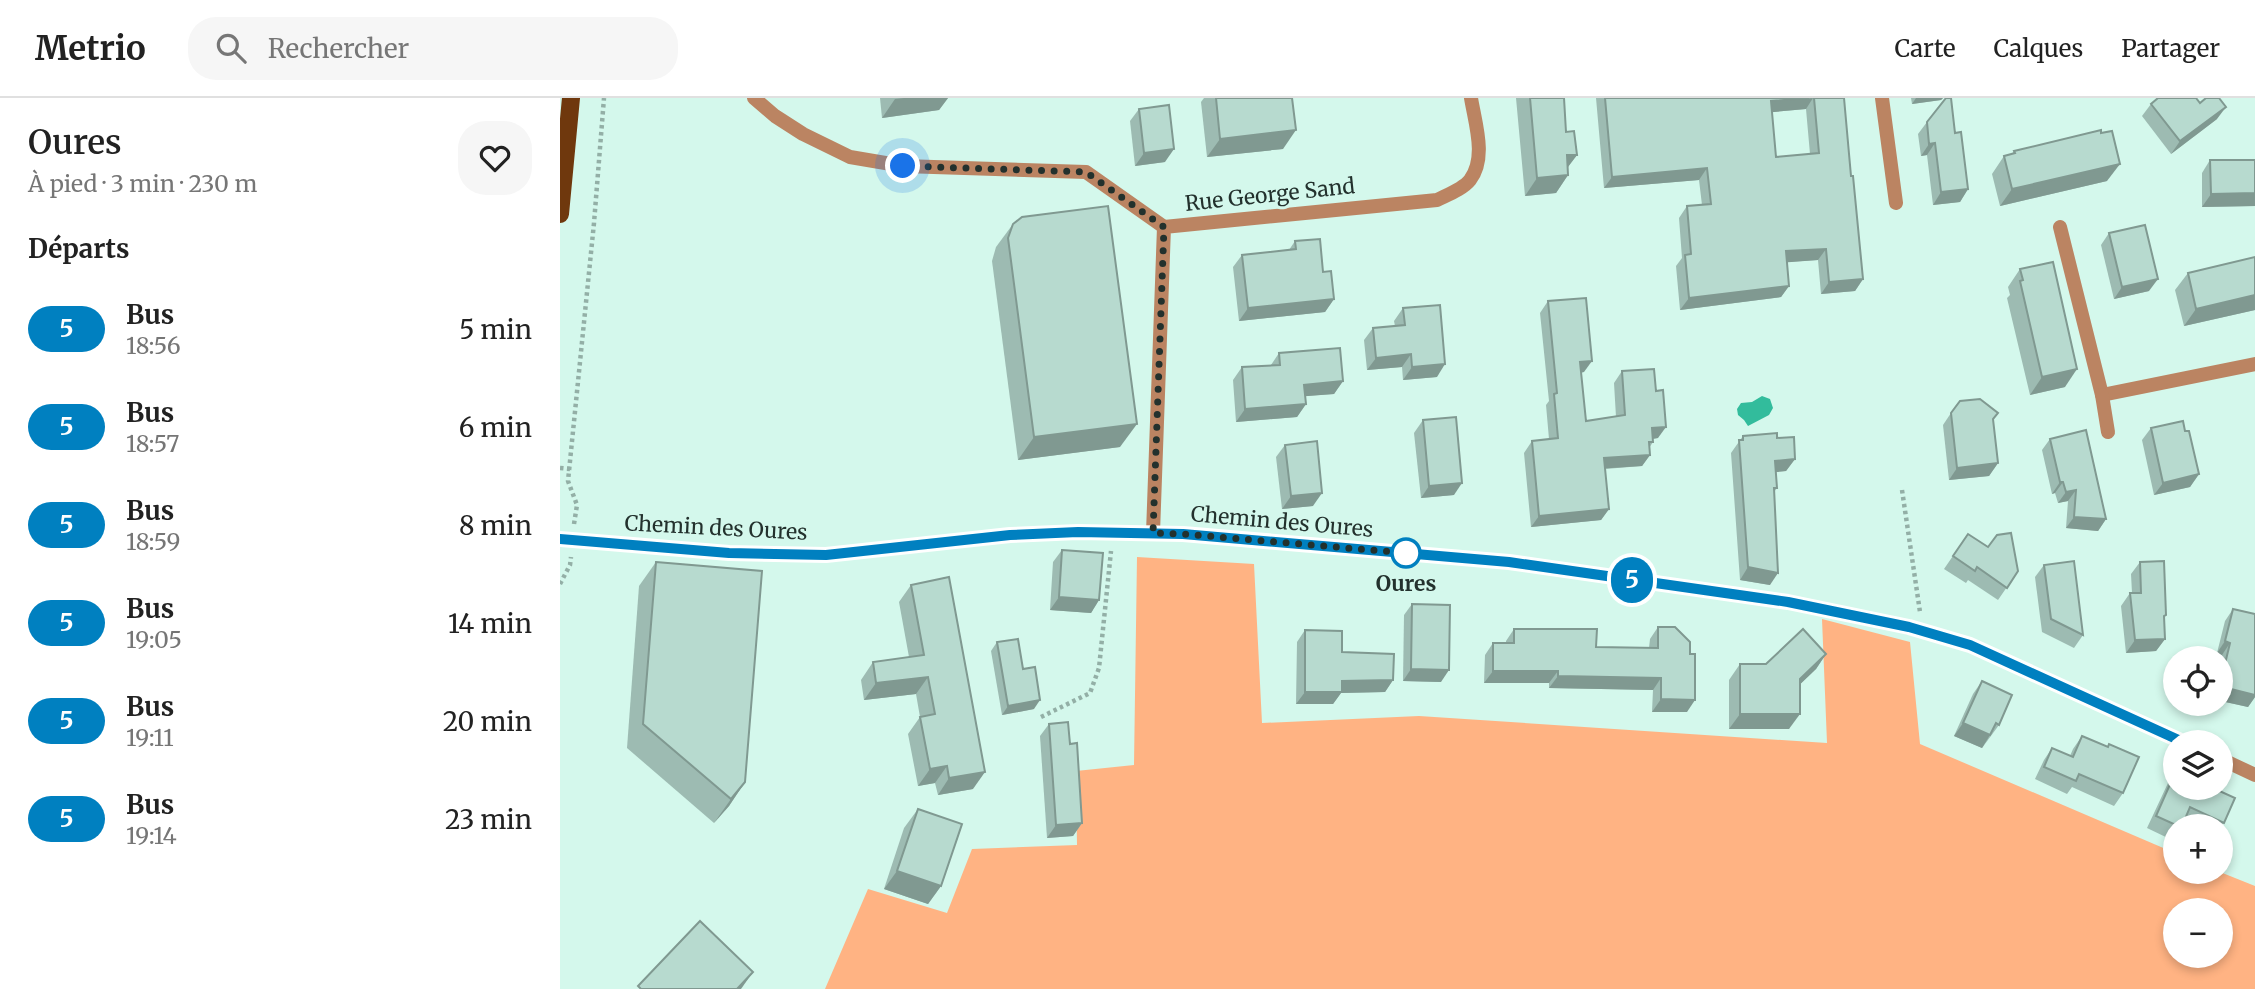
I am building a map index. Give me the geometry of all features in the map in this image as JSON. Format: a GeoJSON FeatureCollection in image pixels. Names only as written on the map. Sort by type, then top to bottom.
{"type":"FeatureCollection","features":[{"type":"Feature","properties":{"kind":"main road"},"geometry":{"type":"LineString","coordinates":[[560,214],[571,98]]}},
{"type":"Feature","properties":{"kind":"street"},"geometry":{"type":"LineString","coordinates":[[754,98],[803,134],[850,157],[903,166],[1086,172],[1164,227]]}},
{"type":"Feature","properties":{"kind":"street","name":"Rue George Sand"},"geometry":{"type":"LineString","coordinates":[[1153,533],[1164,227],[1437,200],[1470,180],[1480,157],[1471,98]]}},
{"type":"Feature","properties":{"kind":"street"},"geometry":{"type":"LineString","coordinates":[[1882,98],[1896,203]]}},
{"type":"Feature","properties":{"kind":"street"},"geometry":{"type":"LineString","coordinates":[[2060,227],[2102,396],[2108,432]]}},
{"type":"Feature","properties":{"kind":"street"},"geometry":{"type":"LineString","coordinates":[[2102,396],[2255,364]]}},
{"type":"Feature","properties":{"kind":"street","name":"Chemin des Oures"},"geometry":{"type":"LineString","coordinates":[[560,539],[729,553],[826,555],[1010,535],[1153,533],[1509,562],[1788,602],[1922,631],[1970,645],[2163,733]]}},
{"type":"Feature","properties":{"kind":"street"},"geometry":{"type":"LineString","coordinates":[[2233,765],[2255,775]]}},
{"type":"Feature","properties":{"kind":"path"},"geometry":{"type":"LineString","coordinates":[[577,505],[568,481],[604,98]]}},
{"type":"Feature","properties":{"kind":"path"},"geometry":{"type":"LineString","coordinates":[[560,468],[570,469]]}},
{"type":"Feature","properties":{"kind":"path"},"geometry":{"type":"LineString","coordinates":[[1902,490],[1922,631]]}},
{"type":"Feature","properties":{"kind":"path"},"geometry":{"type":"LineString","coordinates":[[1041,718],[1090,693],[1099,668],[1113,533]]}},
{"type":"Feature","properties":{"kind":"path"},"geometry":{"type":"LineString","coordinates":[[560,584],[570,565]]}},
{"type":"Feature","properties":{"kind":"shaded area"},"geometry":{"type":"Polygon","coordinates":[[[1762,396],[1770,399],[1773,408],[1769,415],[1748,426],[1738,415],[1737,409],[1741,403],[1752,402],[1762,396]]]}},
{"type":"Feature","properties":{"kind":"shaded area"},"geometry":{"type":"Polygon","coordinates":[[[1137,557],[1254,564],[1262,723],[1419,716],[1827,743],[1822,619],[1910,642],[1920,744],[2163,848],[2163,884],[2233,884],[2233,877],[2255,886],[2255,989],[825,989],[868,889],[947,913],[972,849],[1077,845],[1076,771],[1134,765],[1137,557]]]}},
{"type":"Feature","properties":{"kind":"building"},"geometry":{"type":"Polygon","coordinates":[[[1216,98],[1292,98],[1296,130],[1220,139],[1216,98]]]}},
{"type":"Feature","properties":{"kind":"building"},"geometry":{"type":"Polygon","coordinates":[[[1530,98],[1564,98],[1566,132],[1574,131],[1577,155],[1567,155],[1568,175],[1537,178],[1530,98]]]}},
{"type":"Feature","properties":{"kind":"building"},"geometry":{"type":"Polygon","coordinates":[[[1605,98],[1809,98],[1771,101],[1776,157],[1819,153],[1814,98],[1844,98],[1863,279],[1829,282],[1826,249],[1786,251],[1789,286],[1689,298],[1685,255],[1691,254],[1687,206],[1711,204],[1707,168],[1612,177],[1605,98]]]}},
{"type":"Feature","properties":{"kind":"building"},"geometry":{"type":"Polygon","coordinates":[[[1946,98],[1951,98],[1955,133],[1961,132],[1968,189],[1941,192],[1935,143],[1929,144],[1927,122],[1946,98]]]}},
{"type":"Feature","properties":{"kind":"building"},"geometry":{"type":"Polygon","coordinates":[[[2158,98],[2196,98],[2200,103],[2206,98],[2219,98],[2226,107],[2180,141],[2151,104],[2158,98]]]}},
{"type":"Feature","properties":{"kind":"building"},"geometry":{"type":"Polygon","coordinates":[[[1169,105],[1174,149],[1144,153],[1139,109],[1169,105]]]}},
{"type":"Feature","properties":{"kind":"building"},"geometry":{"type":"Polygon","coordinates":[[[2101,130],[2101,133],[2112,131],[2120,164],[2012,189],[2004,156],[2015,153],[2014,151],[2101,130]]]}},
{"type":"Feature","properties":{"kind":"building"},"geometry":{"type":"Polygon","coordinates":[[[2210,160],[2255,160],[2255,193],[2211,194],[2210,160]]]}},
{"type":"Feature","properties":{"kind":"building"},"geometry":{"type":"Polygon","coordinates":[[[1108,206],[1137,424],[1034,437],[1008,238],[1013,224],[1022,217],[1108,206]]]}},
{"type":"Feature","properties":{"kind":"building"},"geometry":{"type":"Polygon","coordinates":[[[2145,225],[2158,279],[2122,287],[2109,233],[2145,225]]]}},
{"type":"Feature","properties":{"kind":"building"},"geometry":{"type":"Polygon","coordinates":[[[1320,239],[1323,272],[1331,271],[1334,299],[1248,308],[1242,255],[1296,249],[1295,241],[1320,239]]]}},
{"type":"Feature","properties":{"kind":"building"},"geometry":{"type":"Polygon","coordinates":[[[2255,257],[2255,295],[2196,309],[2188,273],[2255,257]]]}},
{"type":"Feature","properties":{"kind":"building"},"geometry":{"type":"Polygon","coordinates":[[[2053,262],[2077,369],[2042,377],[2020,281],[2023,280],[2020,269],[2053,262]]]}},
{"type":"Feature","properties":{"kind":"building"},"geometry":{"type":"Polygon","coordinates":[[[1586,298],[1592,361],[1580,362],[1586,421],[1625,415],[1622,371],[1654,369],[1656,391],[1663,390],[1666,427],[1652,428],[1650,455],[1604,458],[1609,509],[1539,516],[1532,441],[1558,438],[1554,394],[1557,393],[1548,301],[1586,298]]]}},
{"type":"Feature","properties":{"kind":"building"},"geometry":{"type":"Polygon","coordinates":[[[1440,305],[1445,364],[1412,367],[1411,354],[1376,358],[1373,328],[1405,325],[1403,308],[1440,305]]]}},
{"type":"Feature","properties":{"kind":"building"},"geometry":{"type":"Polygon","coordinates":[[[1340,348],[1343,381],[1304,385],[1306,404],[1245,409],[1242,367],[1280,365],[1279,353],[1340,348]]]}},
{"type":"Feature","properties":{"kind":"building"},"geometry":{"type":"Polygon","coordinates":[[[1980,399],[1998,413],[1993,419],[1998,463],[1957,468],[1951,413],[1960,401],[1980,399]]]}},
{"type":"Feature","properties":{"kind":"building"},"geometry":{"type":"Polygon","coordinates":[[[1456,417],[1462,483],[1429,486],[1423,420],[1456,417]]]}},
{"type":"Feature","properties":{"kind":"building"},"geometry":{"type":"Polygon","coordinates":[[[2183,421],[2185,431],[2189,431],[2199,474],[2163,483],[2151,428],[2183,421]]]}},
{"type":"Feature","properties":{"kind":"building"},"geometry":{"type":"Polygon","coordinates":[[[2086,430],[2106,519],[2074,517],[2076,490],[2066,492],[2063,482],[2060,482],[2050,439],[2086,430]]]}},
{"type":"Feature","properties":{"kind":"building"},"geometry":{"type":"Polygon","coordinates":[[[1777,433],[1777,438],[1794,437],[1795,459],[1775,461],[1778,573],[1748,567],[1739,440],[1743,440],[1743,436],[1777,433]]]}},
{"type":"Feature","properties":{"kind":"building"},"geometry":{"type":"Polygon","coordinates":[[[1317,441],[1322,493],[1291,496],[1285,445],[1317,441]]]}},
{"type":"Feature","properties":{"kind":"building"},"geometry":{"type":"Polygon","coordinates":[[[2011,533],[2018,571],[2007,588],[1977,567],[1975,571],[1953,556],[1968,534],[1988,547],[1997,535],[2011,533]]]}},
{"type":"Feature","properties":{"kind":"building"},"geometry":{"type":"Polygon","coordinates":[[[1062,550],[1103,553],[1099,600],[1059,597],[1062,550]]]}},
{"type":"Feature","properties":{"kind":"building"},"geometry":{"type":"Polygon","coordinates":[[[2074,561],[2083,635],[2051,619],[2044,565],[2074,561]]]}},
{"type":"Feature","properties":{"kind":"building"},"geometry":{"type":"Polygon","coordinates":[[[2164,561],[2165,639],[2135,640],[2130,593],[2141,593],[2140,562],[2164,561]]]}},
{"type":"Feature","properties":{"kind":"building"},"geometry":{"type":"Polygon","coordinates":[[[656,562],[762,571],[745,782],[731,799],[643,724],[656,562]]]}},
{"type":"Feature","properties":{"kind":"building"},"geometry":{"type":"Polygon","coordinates":[[[949,577],[985,772],[949,778],[947,766],[930,769],[920,717],[935,714],[928,677],[876,683],[873,662],[924,655],[911,585],[949,577]]]}},
{"type":"Feature","properties":{"kind":"building"},"geometry":{"type":"Polygon","coordinates":[[[1412,604],[1450,605],[1449,670],[1411,669],[1412,604]]]}},
{"type":"Feature","properties":{"kind":"building"},"geometry":{"type":"Polygon","coordinates":[[[2233,609],[2255,614],[2255,695],[2233,690],[2233,646],[2225,641],[2233,609]]]}},
{"type":"Feature","properties":{"kind":"building"},"geometry":{"type":"Polygon","coordinates":[[[1658,627],[1675,627],[1690,642],[1690,654],[1695,654],[1695,700],[1661,699],[1661,678],[1558,676],[1558,671],[1493,671],[1493,643],[1514,643],[1514,629],[1597,629],[1596,647],[1658,648],[1658,627]]]}},
{"type":"Feature","properties":{"kind":"building"},"geometry":{"type":"Polygon","coordinates":[[[1803,629],[1826,654],[1800,679],[1800,714],[1740,714],[1740,664],[1766,664],[1803,629]]]}},
{"type":"Feature","properties":{"kind":"building"},"geometry":{"type":"Polygon","coordinates":[[[1305,630],[1342,631],[1342,652],[1394,654],[1393,680],[1342,681],[1342,692],[1305,692],[1305,630]]]}},
{"type":"Feature","properties":{"kind":"building"},"geometry":{"type":"Polygon","coordinates":[[[1018,639],[1023,669],[1035,667],[1040,700],[1008,706],[997,642],[1018,639]]]}},
{"type":"Feature","properties":{"kind":"building"},"geometry":{"type":"Polygon","coordinates":[[[1982,681],[2012,695],[1999,725],[1996,723],[1990,735],[1963,723],[1982,681]]]}},
{"type":"Feature","properties":{"kind":"building"},"geometry":{"type":"Polygon","coordinates":[[[1068,722],[1070,744],[1077,743],[1082,823],[1056,825],[1049,724],[1068,722]]]}},
{"type":"Feature","properties":{"kind":"building"},"geometry":{"type":"Polygon","coordinates":[[[2082,736],[2139,757],[2123,793],[2079,774],[2076,781],[2044,767],[2052,748],[2073,757],[2082,736]]]}},
{"type":"Feature","properties":{"kind":"building"},"geometry":{"type":"Polygon","coordinates":[[[2235,798],[2228,814],[2205,814],[2190,807],[2187,814],[2163,814],[2163,819],[2156,816],[2163,800],[2235,798]]]}},
{"type":"Feature","properties":{"kind":"building"},"geometry":{"type":"Polygon","coordinates":[[[918,809],[962,824],[941,886],[897,871],[918,809]]]}},
{"type":"Feature","properties":{"kind":"building"},"geometry":{"type":"Polygon","coordinates":[[[700,921],[753,972],[737,989],[641,989],[638,986],[700,921]]]}},
{"type":"Feature","properties":{"kind":"bus line","name":"5"},"geometry":{"type":"LineString","coordinates":[[560,539],[729,553],[826,555],[1010,535],[1078,532],[1183,534],[1509,562],[1788,602],[1909,627],[1970,645],[2163,733]]}},
{"type":"Feature","properties":{"kind":"place","name":"Oures"},"geometry":{"type":"Point","coordinates":[1406,553]}},
{"type":"Feature","properties":{"kind":"route"},"geometry":{"type":"LineString","coordinates":[[903,166],[1086,172],[1164,227],[1153,533],[1406,553]]}}]}
